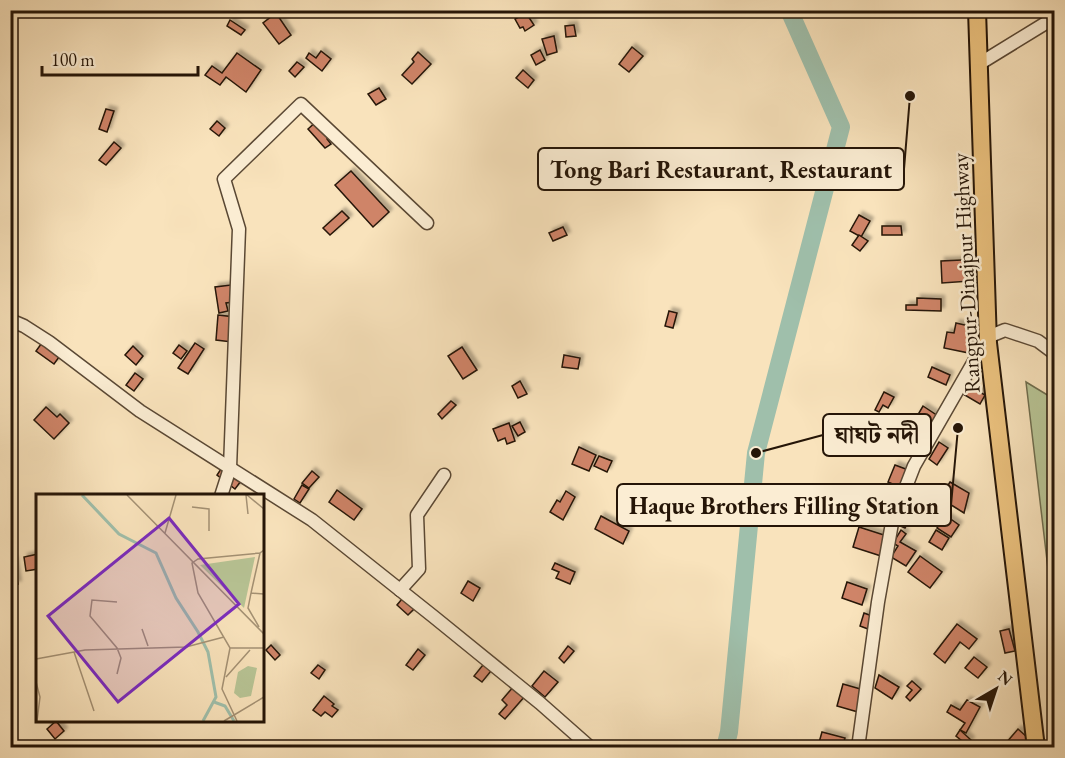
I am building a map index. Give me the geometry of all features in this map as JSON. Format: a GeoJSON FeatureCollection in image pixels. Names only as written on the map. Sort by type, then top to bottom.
{"type":"FeatureCollection","features":[{"type":"Feature","properties":{"kind":"highway","name":"Rangpur-Dinajpur Highway"},"geometry":{"type":"LineString","coordinates":[[977,10],[988,338],[1036,747]]}},
{"type":"Feature","properties":{"kind":"street"},"geometry":{"type":"LineString","coordinates":[[979,64],[1054,18]]}},
{"type":"Feature","properties":{"kind":"street"},"geometry":{"type":"LineString","coordinates":[[221,494],[230,468],[239,229],[224,179],[301,104],[427,223]]}},
{"type":"Feature","properties":{"kind":"street"},"geometry":{"type":"LineString","coordinates":[[10,320],[49,342],[140,411],[312,520],[540,703],[591,747]]}},
{"type":"Feature","properties":{"kind":"street"},"geometry":{"type":"LineString","coordinates":[[858,747],[878,602],[892,523],[914,466],[988,338],[1005,330],[1038,341],[1054,353]]}},
{"type":"Feature","properties":{"kind":"street"},"geometry":{"type":"LineString","coordinates":[[400,590],[419,569],[417,515],[444,475]]}},
{"type":"Feature","properties":{"kind":"green space"},"geometry":{"type":"Polygon","coordinates":[[[1026,382],[1054,399],[1054,620],[1026,382]]]}},
{"type":"Feature","properties":{"kind":"building"},"geometry":{"type":"Polygon","coordinates":[[[276,13],[291,35],[279,44],[263,23],[276,13]]]}},
{"type":"Feature","properties":{"kind":"building"},"geometry":{"type":"Polygon","coordinates":[[[526,13],[534,25],[525,31],[523,27],[520,28],[515,19],[526,13]]]}},
{"type":"Feature","properties":{"kind":"building"},"geometry":{"type":"Polygon","coordinates":[[[230,20],[245,30],[241,35],[227,26],[230,20]]]}},
{"type":"Feature","properties":{"kind":"building"},"geometry":{"type":"Polygon","coordinates":[[[574,25],[576,36],[566,37],[565,26],[574,25]]]}},
{"type":"Feature","properties":{"kind":"building"},"geometry":{"type":"Polygon","coordinates":[[[554,36],[557,52],[547,55],[542,39],[554,36]]]}},
{"type":"Feature","properties":{"kind":"building"},"geometry":{"type":"Polygon","coordinates":[[[632,47],[643,56],[629,72],[619,64],[632,47]]]}},
{"type":"Feature","properties":{"kind":"building"},"geometry":{"type":"Polygon","coordinates":[[[540,50],[545,60],[536,65],[531,55],[540,50]]]}},
{"type":"Feature","properties":{"kind":"building"},"geometry":{"type":"Polygon","coordinates":[[[321,51],[331,59],[322,71],[306,58],[309,53],[316,58],[321,51]]]}},
{"type":"Feature","properties":{"kind":"building"},"geometry":{"type":"Polygon","coordinates":[[[418,52],[431,64],[412,84],[402,75],[414,62],[412,59],[418,52]]]}},
{"type":"Feature","properties":{"kind":"building"},"geometry":{"type":"Polygon","coordinates":[[[237,53],[261,70],[246,92],[226,77],[220,85],[205,75],[212,66],[222,73],[237,53]]]}},
{"type":"Feature","properties":{"kind":"building"},"geometry":{"type":"Polygon","coordinates":[[[297,62],[304,67],[295,77],[289,71],[297,62]]]}},
{"type":"Feature","properties":{"kind":"building"},"geometry":{"type":"Polygon","coordinates":[[[523,70],[534,80],[528,88],[516,78],[523,70]]]}},
{"type":"Feature","properties":{"kind":"building"},"geometry":{"type":"Polygon","coordinates":[[[379,88],[386,99],[376,105],[368,94],[379,88]]]}},
{"type":"Feature","properties":{"kind":"building"},"geometry":{"type":"Polygon","coordinates":[[[106,109],[114,111],[107,132],[99,129],[106,109]]]}},
{"type":"Feature","properties":{"kind":"building"},"geometry":{"type":"Polygon","coordinates":[[[318,120],[331,136],[327,139],[331,144],[325,148],[308,129],[318,120]]]}},
{"type":"Feature","properties":{"kind":"building"},"geometry":{"type":"Polygon","coordinates":[[[217,121],[225,128],[219,136],[210,129],[217,121]]]}},
{"type":"Feature","properties":{"kind":"building"},"geometry":{"type":"Polygon","coordinates":[[[114,142],[121,148],[106,165],[99,160],[114,142]]]}},
{"type":"Feature","properties":{"kind":"building"},"geometry":{"type":"Polygon","coordinates":[[[351,171],[389,212],[373,227],[335,185],[351,171]]]}},
{"type":"Feature","properties":{"kind":"building"},"geometry":{"type":"Polygon","coordinates":[[[342,211],[349,218],[330,235],[323,228],[342,211]]]}},
{"type":"Feature","properties":{"kind":"building"},"geometry":{"type":"Polygon","coordinates":[[[859,215],[870,221],[861,237],[850,231],[859,215]]]}},
{"type":"Feature","properties":{"kind":"building"},"geometry":{"type":"Polygon","coordinates":[[[882,226],[901,226],[902,235],[882,235],[882,226]]]}},
{"type":"Feature","properties":{"kind":"building"},"geometry":{"type":"Polygon","coordinates":[[[563,227],[567,235],[553,241],[549,233],[563,227]]]}},
{"type":"Feature","properties":{"kind":"building"},"geometry":{"type":"Polygon","coordinates":[[[859,235],[868,241],[860,251],[852,245],[859,235]]]}},
{"type":"Feature","properties":{"kind":"building"},"geometry":{"type":"Polygon","coordinates":[[[983,259],[984,280],[942,283],[941,261],[983,259]]]}},
{"type":"Feature","properties":{"kind":"building"},"geometry":{"type":"Polygon","coordinates":[[[231,285],[234,302],[226,303],[228,311],[219,313],[215,287],[231,285]]]}},
{"type":"Feature","properties":{"kind":"building"},"geometry":{"type":"Polygon","coordinates":[[[917,298],[941,299],[941,311],[906,310],[906,305],[917,305],[917,298]]]}},
{"type":"Feature","properties":{"kind":"building"},"geometry":{"type":"Polygon","coordinates":[[[669,311],[677,313],[673,328],[665,326],[669,311]]]}},
{"type":"Feature","properties":{"kind":"building"},"geometry":{"type":"Polygon","coordinates":[[[218,315],[235,317],[232,342],[216,340],[218,315]]]}},
{"type":"Feature","properties":{"kind":"building"},"geometry":{"type":"Polygon","coordinates":[[[956,323],[978,328],[969,353],[944,348],[947,332],[954,333],[956,323]]]}},
{"type":"Feature","properties":{"kind":"building"},"geometry":{"type":"Polygon","coordinates":[[[44,340],[62,353],[54,364],[36,351],[44,340]]]}},
{"type":"Feature","properties":{"kind":"building"},"geometry":{"type":"Polygon","coordinates":[[[195,343],[204,349],[188,374],[178,368],[195,343]]]}},
{"type":"Feature","properties":{"kind":"building"},"geometry":{"type":"Polygon","coordinates":[[[179,345],[187,351],[181,359],[173,353],[179,345]]]}},
{"type":"Feature","properties":{"kind":"building"},"geometry":{"type":"Polygon","coordinates":[[[133,346],[143,356],[136,365],[125,355],[133,346]]]}},
{"type":"Feature","properties":{"kind":"building"},"geometry":{"type":"Polygon","coordinates":[[[462,347],[477,370],[463,379],[448,356],[462,347]]]}},
{"type":"Feature","properties":{"kind":"building"},"geometry":{"type":"Polygon","coordinates":[[[564,355],[580,358],[578,369],[562,367],[564,355]]]}},
{"type":"Feature","properties":{"kind":"building"},"geometry":{"type":"Polygon","coordinates":[[[932,367],[950,375],[946,385],[928,377],[932,367]]]}},
{"type":"Feature","properties":{"kind":"building"},"geometry":{"type":"Polygon","coordinates":[[[135,373],[143,379],[134,391],[126,385],[135,373]]]}},
{"type":"Feature","properties":{"kind":"building"},"geometry":{"type":"Polygon","coordinates":[[[520,381],[527,394],[518,398],[512,386],[520,381]]]}},
{"type":"Feature","properties":{"kind":"building"},"geometry":{"type":"Polygon","coordinates":[[[969,386],[985,395],[980,404],[963,394],[969,386]]]}},
{"type":"Feature","properties":{"kind":"building"},"geometry":{"type":"Polygon","coordinates":[[[884,392],[894,397],[888,408],[883,405],[879,412],[875,410],[884,392]]]}},
{"type":"Feature","properties":{"kind":"building"},"geometry":{"type":"Polygon","coordinates":[[[451,401],[456,405],[442,419],[438,414],[451,401]]]}},
{"type":"Feature","properties":{"kind":"building"},"geometry":{"type":"Polygon","coordinates":[[[923,406],[941,418],[934,429],[916,418],[923,406]]]}},
{"type":"Feature","properties":{"kind":"building"},"geometry":{"type":"Polygon","coordinates":[[[46,407],[57,417],[60,414],[69,423],[54,439],[34,420],[46,407]]]}},
{"type":"Feature","properties":{"kind":"building"},"geometry":{"type":"Polygon","coordinates":[[[520,422],[525,432],[518,436],[512,426],[520,422]]]}},
{"type":"Feature","properties":{"kind":"building"},"geometry":{"type":"Polygon","coordinates":[[[509,423],[515,441],[507,444],[505,438],[498,441],[493,429],[509,423]]]}},
{"type":"Feature","properties":{"kind":"building"},"geometry":{"type":"Polygon","coordinates":[[[939,442],[948,448],[937,465],[929,459],[939,442]]]}},
{"type":"Feature","properties":{"kind":"building"},"geometry":{"type":"Polygon","coordinates":[[[579,447],[596,455],[589,471],[572,464],[579,447]]]}},
{"type":"Feature","properties":{"kind":"building"},"geometry":{"type":"Polygon","coordinates":[[[599,456],[612,461],[607,472],[594,466],[599,456]]]}},
{"type":"Feature","properties":{"kind":"building"},"geometry":{"type":"Polygon","coordinates":[[[895,465],[911,471],[904,489],[888,482],[895,465]]]}},
{"type":"Feature","properties":{"kind":"building"},"geometry":{"type":"Polygon","coordinates":[[[223,466],[244,477],[235,489],[217,475],[223,466]]]}},
{"type":"Feature","properties":{"kind":"building"},"geometry":{"type":"Polygon","coordinates":[[[312,471],[319,477],[309,488],[302,483],[312,471]]]}},
{"type":"Feature","properties":{"kind":"building"},"geometry":{"type":"Polygon","coordinates":[[[950,482],[969,493],[964,513],[940,498],[950,482]]]}},
{"type":"Feature","properties":{"kind":"building"},"geometry":{"type":"Polygon","coordinates":[[[302,485],[309,489],[300,503],[294,499],[302,485]]]}},
{"type":"Feature","properties":{"kind":"building"},"geometry":{"type":"Polygon","coordinates":[[[337,490],[362,509],[354,520],[329,502],[337,490]]]}},
{"type":"Feature","properties":{"kind":"building"},"geometry":{"type":"Polygon","coordinates":[[[566,491],[575,497],[563,520],[550,512],[557,500],[560,502],[566,491]]]}},
{"type":"Feature","properties":{"kind":"building"},"geometry":{"type":"Polygon","coordinates":[[[905,512],[912,515],[905,528],[898,525],[905,512]]]}},
{"type":"Feature","properties":{"kind":"building"},"geometry":{"type":"Polygon","coordinates":[[[945,515],[959,525],[951,537],[937,528],[945,515]]]}},
{"type":"Feature","properties":{"kind":"building"},"geometry":{"type":"Polygon","coordinates":[[[601,516],[629,531],[623,544],[595,529],[601,516]]]}},
{"type":"Feature","properties":{"kind":"building"},"geometry":{"type":"Polygon","coordinates":[[[859,527],[887,536],[881,556],[853,547],[859,527]]]}},
{"type":"Feature","properties":{"kind":"building"},"geometry":{"type":"Polygon","coordinates":[[[901,530],[906,534],[900,542],[916,551],[906,566],[891,557],[898,546],[893,543],[901,530]]]}},
{"type":"Feature","properties":{"kind":"building"},"geometry":{"type":"Polygon","coordinates":[[[936,530],[949,538],[942,550],[929,542],[936,530]]]}},
{"type":"Feature","properties":{"kind":"building"},"geometry":{"type":"Polygon","coordinates":[[[36,554],[36,569],[26,571],[24,557],[36,554]]]}},
{"type":"Feature","properties":{"kind":"building"},"geometry":{"type":"Polygon","coordinates":[[[920,556],[942,572],[930,588],[908,572],[920,556]]]}},
{"type":"Feature","properties":{"kind":"building"},"geometry":{"type":"Polygon","coordinates":[[[14,560],[18,584],[10,585],[10,561],[14,560]]]}},
{"type":"Feature","properties":{"kind":"building"},"geometry":{"type":"Polygon","coordinates":[[[555,563],[575,572],[570,584],[556,578],[559,572],[552,569],[555,563]]]}},
{"type":"Feature","properties":{"kind":"building"},"geometry":{"type":"Polygon","coordinates":[[[468,581],[480,588],[473,601],[461,593],[468,581]]]}},
{"type":"Feature","properties":{"kind":"building"},"geometry":{"type":"Polygon","coordinates":[[[847,582],[867,589],[862,605],[842,598],[847,582]]]}},
{"type":"Feature","properties":{"kind":"building"},"geometry":{"type":"Polygon","coordinates":[[[402,599],[414,609],[408,615],[397,605],[402,599]]]}},
{"type":"Feature","properties":{"kind":"building"},"geometry":{"type":"Polygon","coordinates":[[[864,613],[872,616],[868,629],[860,626],[864,613]]]}},
{"type":"Feature","properties":{"kind":"building"},"geometry":{"type":"Polygon","coordinates":[[[957,624],[977,639],[969,649],[960,642],[945,663],[934,654],[957,624]]]}},
{"type":"Feature","properties":{"kind":"building"},"geometry":{"type":"Polygon","coordinates":[[[1009,629],[1015,651],[1005,653],[1000,631],[1009,629]]]}},
{"type":"Feature","properties":{"kind":"building"},"geometry":{"type":"Polygon","coordinates":[[[271,645],[280,655],[275,660],[266,650],[271,645]]]}},
{"type":"Feature","properties":{"kind":"building"},"geometry":{"type":"Polygon","coordinates":[[[568,646],[574,651],[564,663],[559,658],[568,646]]]}},
{"type":"Feature","properties":{"kind":"building"},"geometry":{"type":"Polygon","coordinates":[[[418,649],[425,655],[413,670],[406,665],[418,649]]]}},
{"type":"Feature","properties":{"kind":"building"},"geometry":{"type":"Polygon","coordinates":[[[974,657],[987,667],[978,678],[965,668],[974,657]]]}},
{"type":"Feature","properties":{"kind":"building"},"geometry":{"type":"Polygon","coordinates":[[[487,660],[495,666],[482,682],[474,676],[487,660]]]}},
{"type":"Feature","properties":{"kind":"building"},"geometry":{"type":"Polygon","coordinates":[[[318,665],[325,670],[319,679],[311,673],[318,665]]]}},
{"type":"Feature","properties":{"kind":"building"},"geometry":{"type":"Polygon","coordinates":[[[544,671],[558,682],[545,697],[532,686],[544,671]]]}},
{"type":"Feature","properties":{"kind":"building"},"geometry":{"type":"Polygon","coordinates":[[[879,675],[899,687],[892,699],[875,688],[879,675]]]}},
{"type":"Feature","properties":{"kind":"building"},"geometry":{"type":"Polygon","coordinates":[[[912,681],[921,689],[910,701],[906,697],[912,690],[907,686],[912,681]]]}},
{"type":"Feature","properties":{"kind":"building"},"geometry":{"type":"Polygon","coordinates":[[[843,684],[864,690],[858,712],[837,706],[843,684]]]}},
{"type":"Feature","properties":{"kind":"building"},"geometry":{"type":"Polygon","coordinates":[[[514,686],[525,696],[505,719],[499,714],[507,705],[502,700],[514,686]]]}},
{"type":"Feature","properties":{"kind":"building"},"geometry":{"type":"Polygon","coordinates":[[[324,696],[338,710],[332,717],[325,712],[321,716],[313,710],[324,696]]]}},
{"type":"Feature","properties":{"kind":"building"},"geometry":{"type":"Polygon","coordinates":[[[967,700],[980,707],[966,733],[960,730],[965,723],[947,712],[951,705],[960,710],[967,700]]]}},
{"type":"Feature","properties":{"kind":"building"},"geometry":{"type":"Polygon","coordinates":[[[57,722],[64,731],[55,739],[47,729],[57,722]]]}},
{"type":"Feature","properties":{"kind":"building"},"geometry":{"type":"Polygon","coordinates":[[[1018,729],[1028,738],[1020,748],[1012,748],[1006,743],[1018,729]]]}},
{"type":"Feature","properties":{"kind":"building"},"geometry":{"type":"Polygon","coordinates":[[[960,730],[971,740],[967,745],[956,736],[960,730]]]}},
{"type":"Feature","properties":{"kind":"building"},"geometry":{"type":"Polygon","coordinates":[[[822,732],[845,738],[842,748],[818,746],[822,732]]]}},
{"type":"Feature","properties":{"kind":"waterway"},"geometry":{"type":"LineString","coordinates":[[725,748],[729,732],[756,453],[841,127],[789,10]]}},
{"type":"Feature","properties":{"kind":"place","name":"Tong Bari Restaurant, Restaurant"},"geometry":{"type":"Point","coordinates":[910,96]}},
{"type":"Feature","properties":{"kind":"place","name":"Haque Brothers Filling Station"},"geometry":{"type":"Point","coordinates":[958,428]}},
{"type":"Feature","properties":{"kind":"place","name":"ঘাঘট নদী"},"geometry":{"type":"Point","coordinates":[756,453]}}]}
